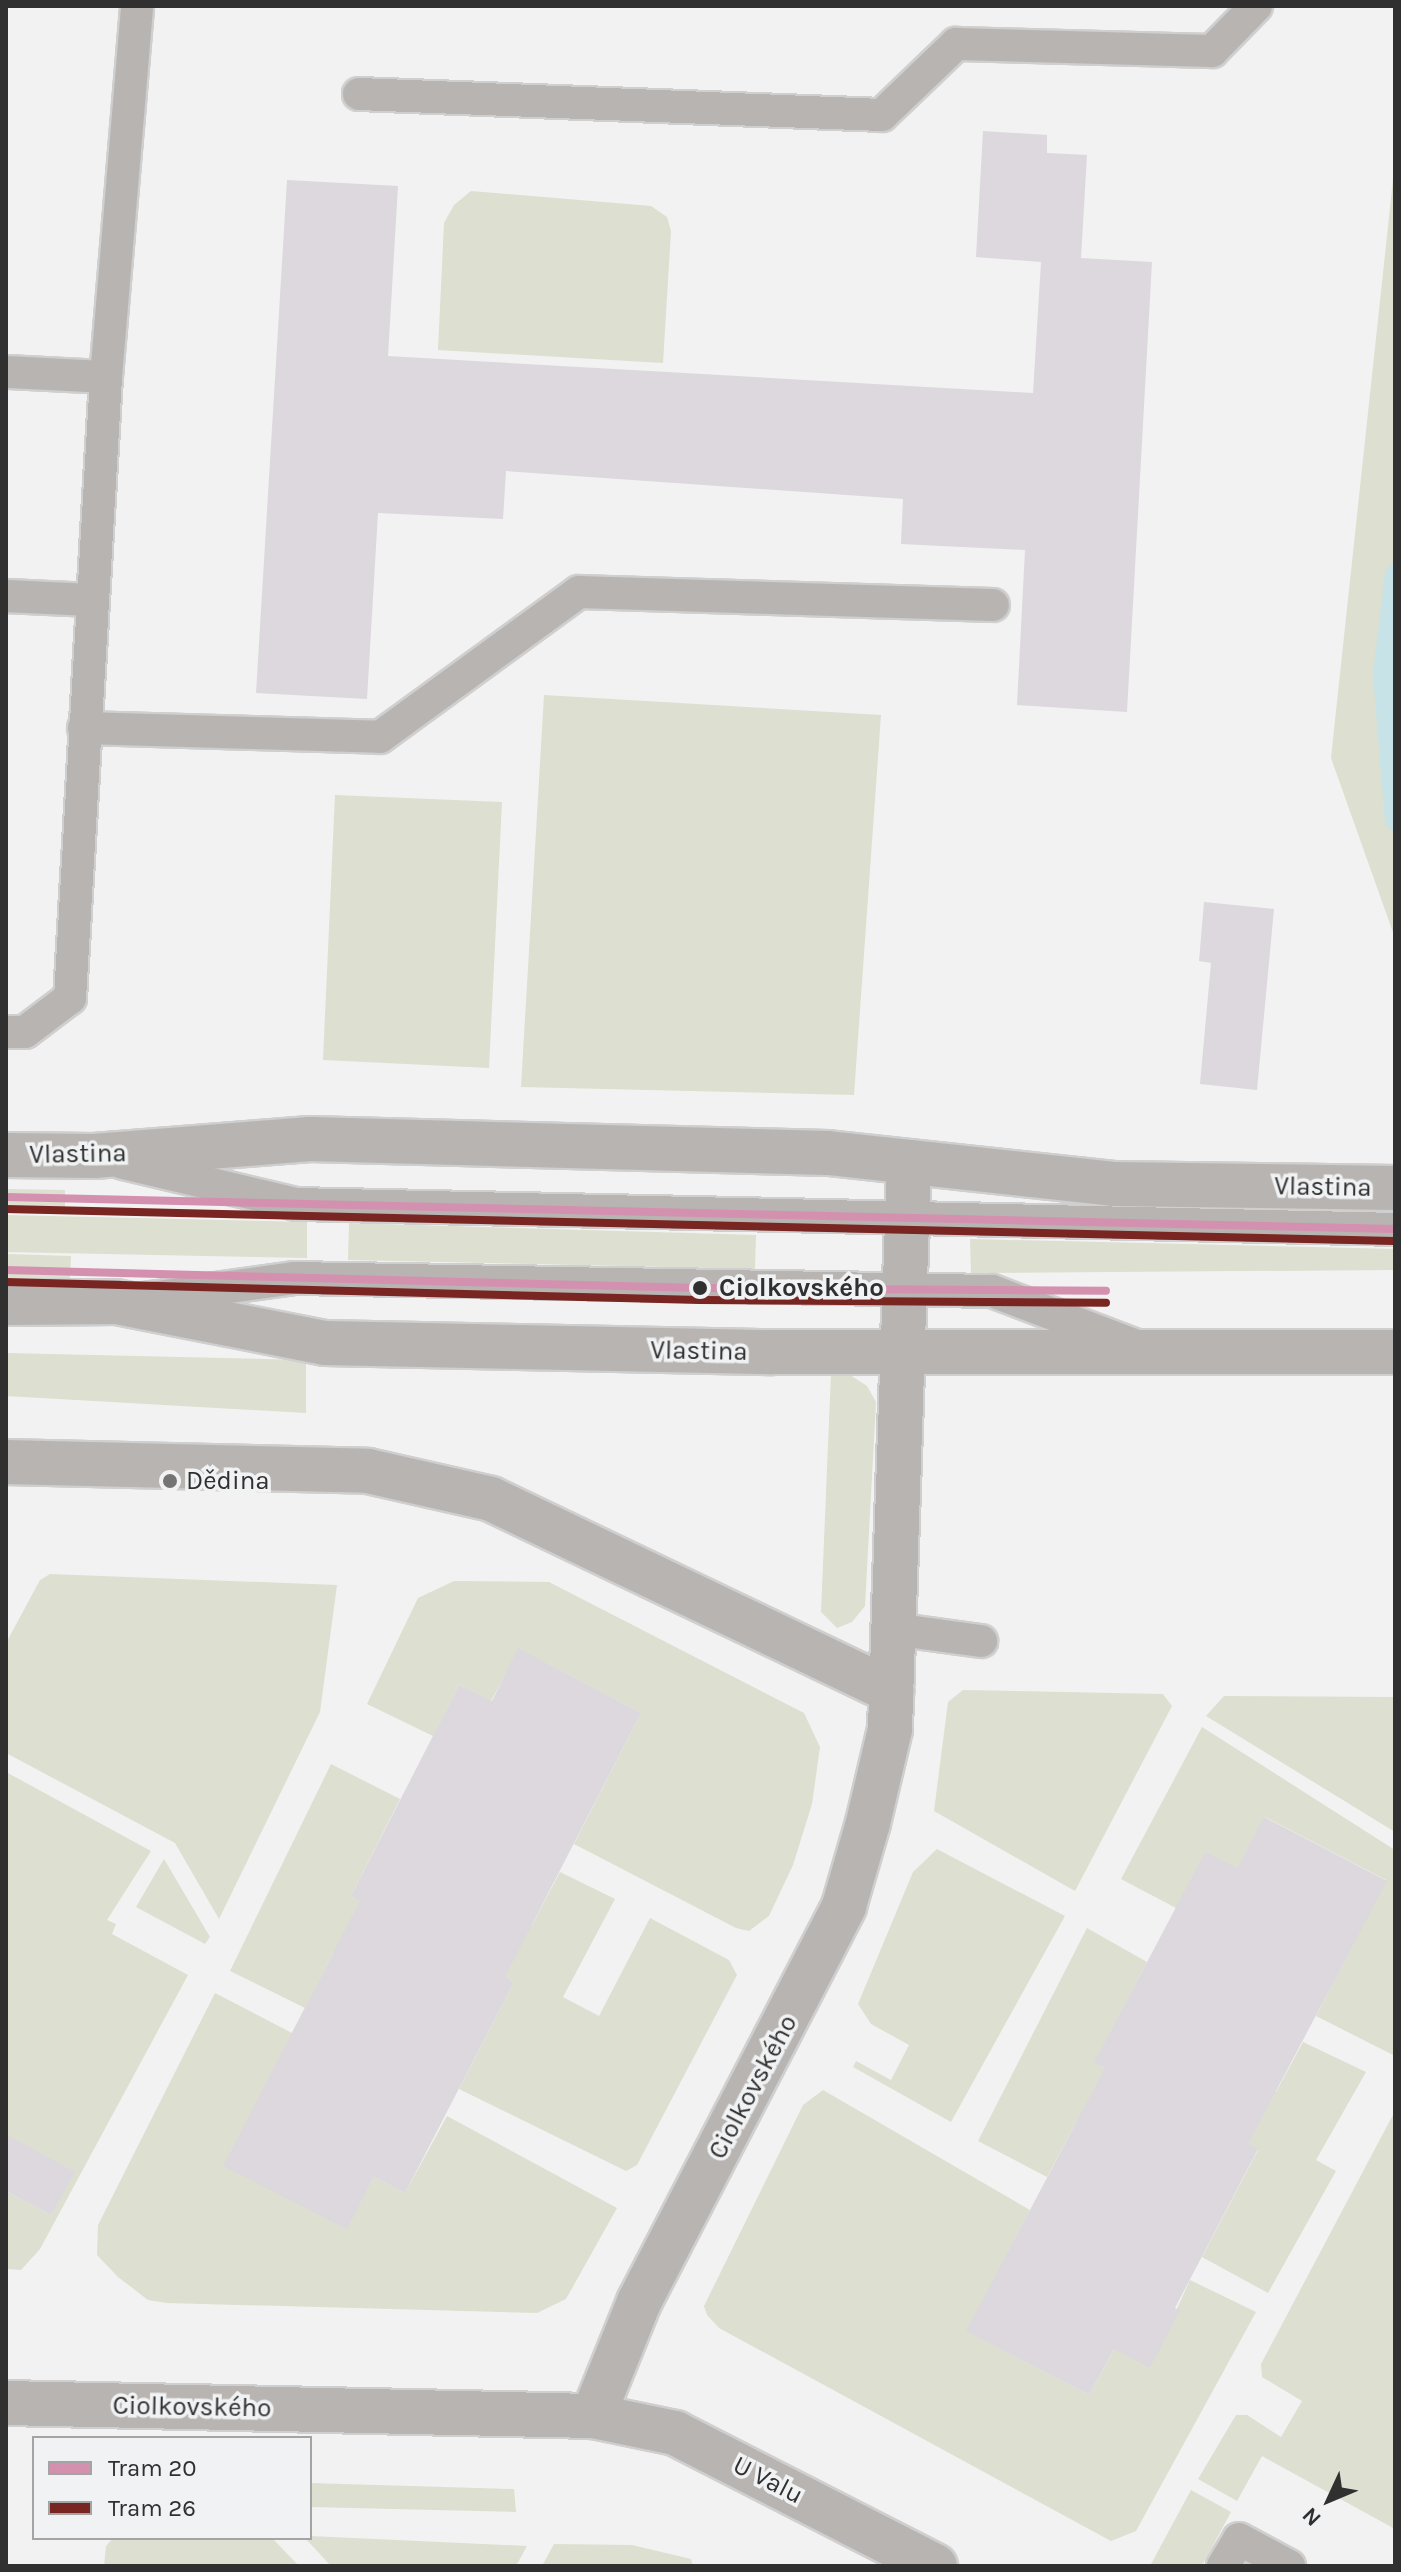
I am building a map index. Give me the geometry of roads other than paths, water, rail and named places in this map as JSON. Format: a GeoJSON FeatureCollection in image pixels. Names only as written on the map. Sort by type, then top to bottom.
{"type":"FeatureCollection","features":[{"type":"Feature","properties":{"kind":"street","name":"Vlastina"},"geometry":{"type":"LineString","coordinates":[[6,1155],[94,1156],[310,1139],[828,1153],[1113,1184],[1395,1188]]}},
{"type":"Feature","properties":{"kind":"street","name":"Ciolkovského"},"geometry":{"type":"LineString","coordinates":[[6,2403],[593,2416],[639,2302],[844,1906],[890,1729],[909,1162]]}},
{"type":"Feature","properties":{"kind":"street","name":"Vlastina"},"geometry":{"type":"LineString","coordinates":[[6,1303],[116,1302],[325,1343],[903,1352],[1395,1352]]}},
{"type":"Feature","properties":{"kind":"street"},"geometry":{"type":"LineString","coordinates":[[6,1462],[368,1471],[491,1499],[891,1691]]}},
{"type":"Feature","properties":{"kind":"street","name":"U Valu"},"geometry":{"type":"LineString","coordinates":[[593,2416],[675,2433],[935,2566]]}},
{"type":"Feature","properties":{"kind":"lane"},"geometry":{"type":"LineString","coordinates":[[6,1032],[25,1032],[70,998],[106,377],[137,6]]}},
{"type":"Feature","properties":{"kind":"lane"},"geometry":{"type":"LineString","coordinates":[[359,94],[882,115],[956,44],[1212,51],[1256,6]]}},
{"type":"Feature","properties":{"kind":"lane"},"geometry":{"type":"LineString","coordinates":[[6,372],[106,377]]}},
{"type":"Feature","properties":{"kind":"lane"},"geometry":{"type":"LineString","coordinates":[[84,728],[380,737],[579,592],[993,605]]}},
{"type":"Feature","properties":{"kind":"lane"},"geometry":{"type":"LineString","coordinates":[[6,596],[91,600]]}},
{"type":"Feature","properties":{"kind":"lane"},"geometry":{"type":"LineString","coordinates":[[94,1156],[296,1204],[1395,1229]]}},
{"type":"Feature","properties":{"kind":"lane"},"geometry":{"type":"LineString","coordinates":[[116,1302],[294,1278],[992,1291],[1154,1352]]}},
{"type":"Feature","properties":{"kind":"lane"},"geometry":{"type":"LineString","coordinates":[[893,1629],[981,1641]]}},
{"type":"Feature","properties":{"kind":"lane"},"geometry":{"type":"LineString","coordinates":[[1223,2566],[1239,2539],[1289,2566]]}},
{"type":"Feature","properties":{"kind":"waterway"},"geometry":{"type":"LineString","coordinates":[[1395,574],[1383,675],[1395,821]]}},
{"type":"Feature","properties":{"kind":"tram line","name":"20"},"geometry":{"type":"LineString","coordinates":[[6,1197],[1395,1229]]}},
{"type":"Feature","properties":{"kind":"tram line","name":"26"},"geometry":{"type":"LineString","coordinates":[[6,1209],[1395,1241]]}},
{"type":"Feature","properties":{"kind":"tram line","name":"20"},"geometry":{"type":"LineString","coordinates":[[6,1270],[700,1288],[1106,1291]]}},
{"type":"Feature","properties":{"kind":"tram line","name":"26"},"geometry":{"type":"LineString","coordinates":[[6,1282],[700,1300],[1106,1303]]}},
{"type":"Feature","properties":{"kind":"place","name":"Ciolkovského"},"geometry":{"type":"Point","coordinates":[700,1288]}},
{"type":"Feature","properties":{"kind":"place","name":"Dědina"},"geometry":{"type":"Point","coordinates":[170,1481]}}]}
